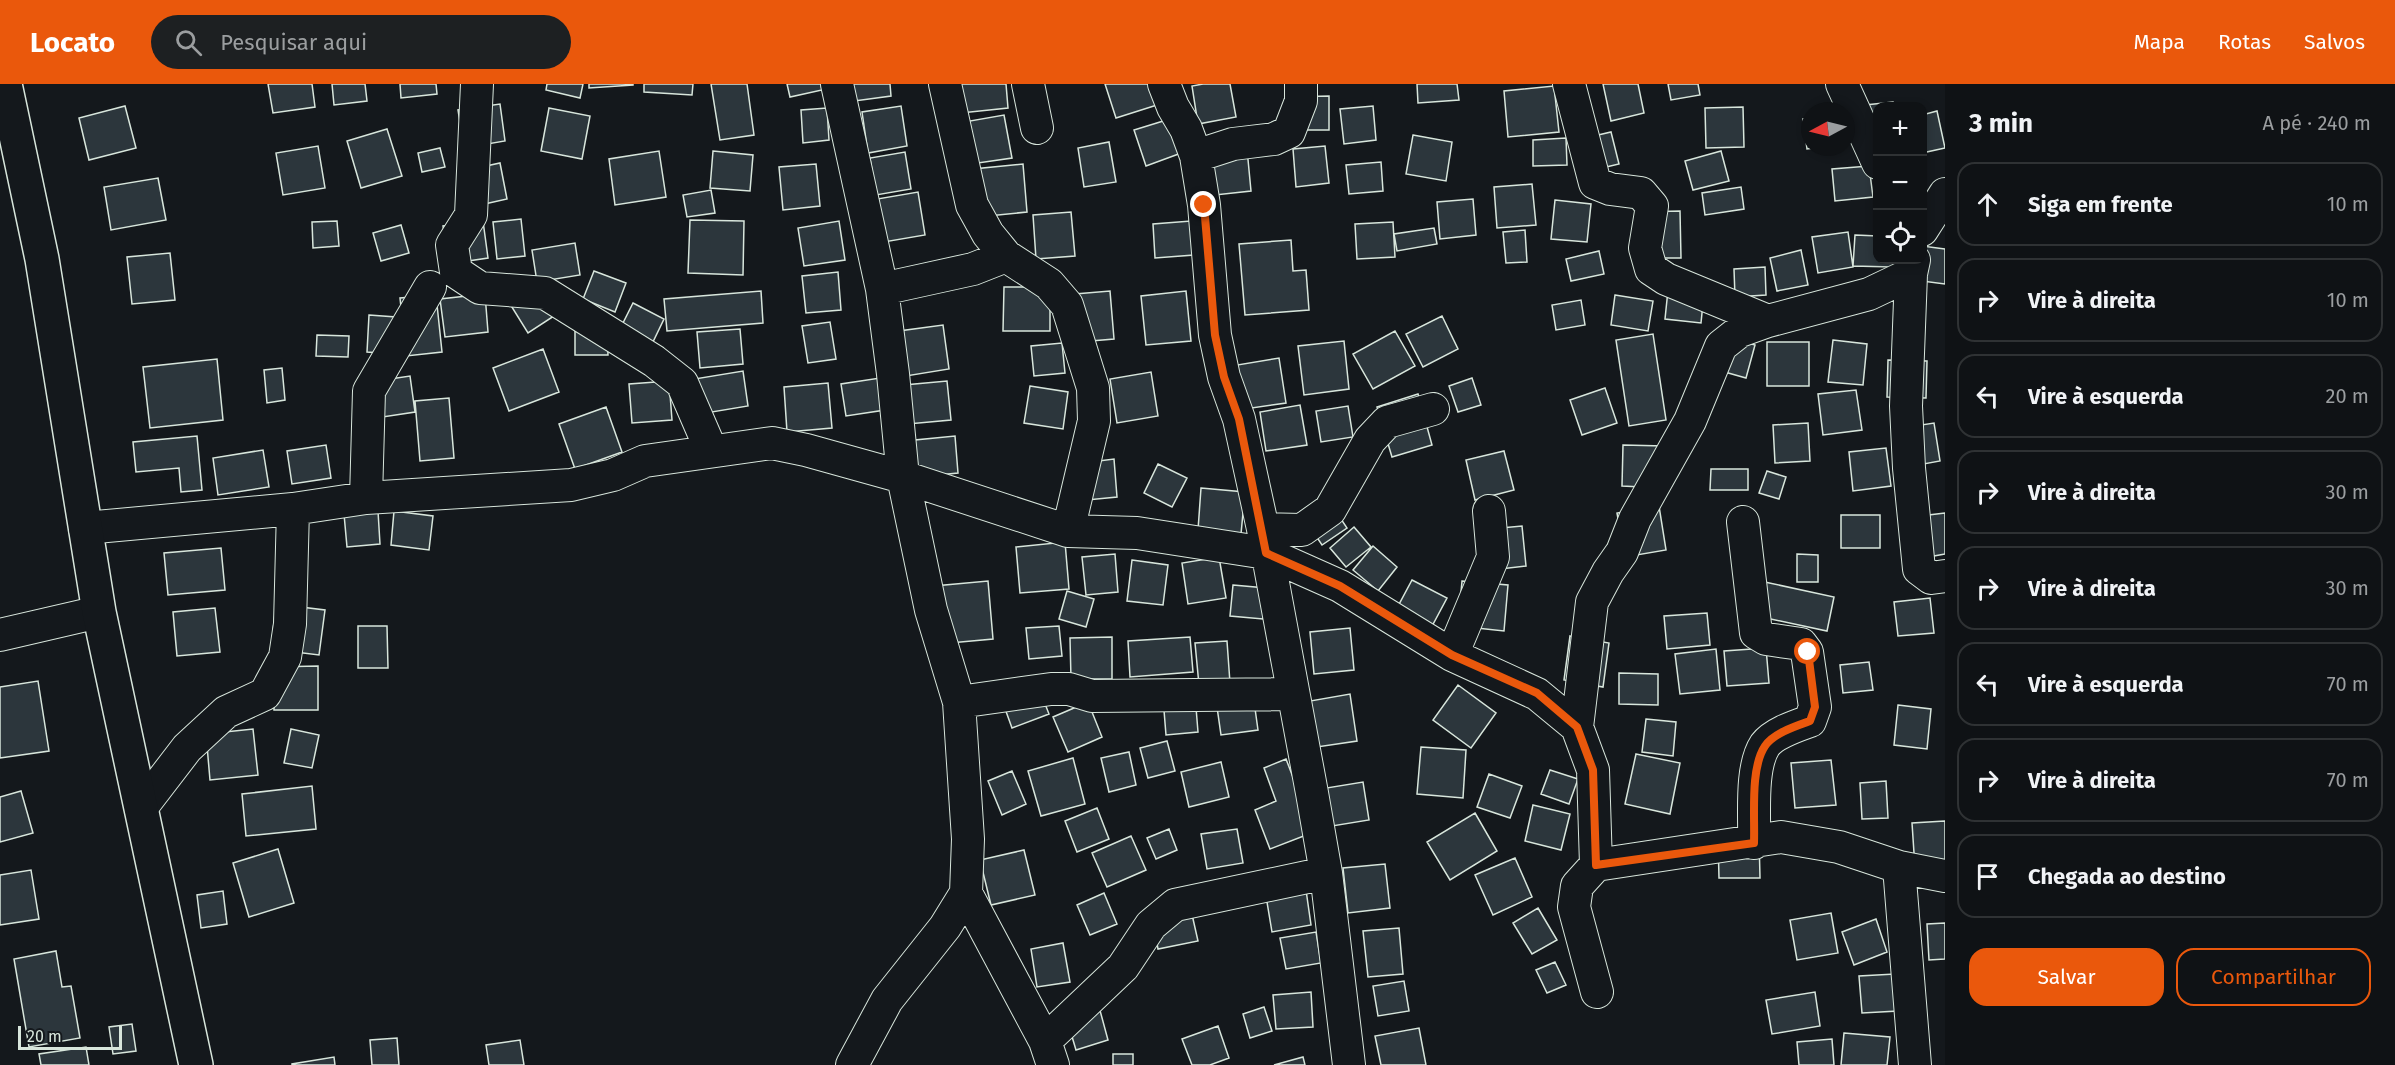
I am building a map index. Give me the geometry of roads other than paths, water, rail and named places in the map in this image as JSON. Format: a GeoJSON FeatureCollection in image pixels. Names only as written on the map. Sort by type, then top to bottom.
{"type":"FeatureCollection","features":[{"type":"Feature","properties":{"kind":"street"},"geometry":{"type":"LineString","coordinates":[[5,84],[42,259],[99,612],[196,1065]]}},
{"type":"Feature","properties":{"kind":"street"},"geometry":{"type":"LineString","coordinates":[[477,84],[471,214],[452,244],[456,272],[480,288],[545,293],[654,361],[682,383],[711,450]]}},
{"type":"Feature","properties":{"kind":"street"},"geometry":{"type":"LineString","coordinates":[[837,84],[882,288],[903,477],[930,610],[959,702],[968,839],[966,893],[1049,1053],[1123,967],[1151,925],[1175,905],[1326,873]]}},
{"type":"Feature","properties":{"kind":"street"},"geometry":{"type":"LineString","coordinates":[[945,84],[972,205],[988,234],[1006,256],[1049,284],[1067,305],[1093,388],[1094,421],[1068,531]]}},
{"type":"Feature","properties":{"kind":"street"},"geometry":{"type":"LineString","coordinates":[[1028,84],[1037,128]]}},
{"type":"Feature","properties":{"kind":"street"},"geometry":{"type":"LineString","coordinates":[[1164,84],[1173,107],[1186,129],[1196,156],[1204,205],[1215,335],[1224,377],[1239,419],[1326,873],[1349,1065]]}},
{"type":"Feature","properties":{"kind":"street"},"geometry":{"type":"LineString","coordinates":[[1196,156],[1233,144],[1274,139],[1289,132],[1301,101],[1301,84]]}},
{"type":"Feature","properties":{"kind":"street"},"geometry":{"type":"LineString","coordinates":[[1569,84],[1595,183],[1610,189],[1641,193],[1652,207],[1645,248],[1651,269],[1666,279],[1768,321]]}},
{"type":"Feature","properties":{"kind":"street"},"geometry":{"type":"LineString","coordinates":[[1842,84],[1875,156]]}},
{"type":"Feature","properties":{"kind":"street"},"geometry":{"type":"LineString","coordinates":[[1927,223],[1945,194]]}},
{"type":"Feature","properties":{"kind":"street"},"geometry":{"type":"LineString","coordinates":[[882,288],[974,269],[1006,256]]}},
{"type":"Feature","properties":{"kind":"street"},"geometry":{"type":"LineString","coordinates":[[1596,865],[1593,770],[1577,727],[1592,602],[1622,552],[1635,519],[1690,421],[1720,346],[1740,331],[1768,321],[1869,294],[1913,267]]}},
{"type":"Feature","properties":{"kind":"street"},"geometry":{"type":"LineString","coordinates":[[1913,267],[1906,406],[1909,468],[1919,569],[1931,578],[1945,576]]}},
{"type":"Feature","properties":{"kind":"street"},"geometry":{"type":"LineString","coordinates":[[366,498],[369,391],[430,287]]}},
{"type":"Feature","properties":{"kind":"street"},"geometry":{"type":"LineString","coordinates":[[85,528],[293,509],[366,498],[571,484],[613,476],[645,461],[772,443],[903,477],[1068,531],[1264,541],[1302,530],[1330,510],[1370,440],[1387,422],[1433,409]]}},
{"type":"Feature","properties":{"kind":"street"},"geometry":{"type":"LineString","coordinates":[[141,808],[195,741],[226,712],[265,694],[285,657],[290,624],[293,509]]}},
{"type":"Feature","properties":{"kind":"street"},"geometry":{"type":"LineString","coordinates":[[1452,655],[1493,557],[1489,510]]}},
{"type":"Feature","properties":{"kind":"street"},"geometry":{"type":"LineString","coordinates":[[1743,522],[1756,633],[1766,639],[1801,644],[1808,652],[1815,707],[1810,721],[1784,732],[1766,745],[1756,768],[1754,843]]}},
{"type":"Feature","properties":{"kind":"street"},"geometry":{"type":"LineString","coordinates":[[1264,541],[1452,655],[1537,693],[1577,727]]}},
{"type":"Feature","properties":{"kind":"street"},"geometry":{"type":"LineString","coordinates":[[0,635],[99,612]]}},
{"type":"Feature","properties":{"kind":"street"},"geometry":{"type":"LineString","coordinates":[[959,702],[1051,689],[1069,689],[1092,696],[1292,694]]}},
{"type":"Feature","properties":{"kind":"street"},"geometry":{"type":"LineString","coordinates":[[1597,992],[1574,907],[1577,886],[1596,865],[1754,843],[1781,837],[1839,847],[1899,867],[1945,876]]}},
{"type":"Feature","properties":{"kind":"street"},"geometry":{"type":"LineString","coordinates":[[1899,867],[1915,1065]]}},
{"type":"Feature","properties":{"kind":"street"},"geometry":{"type":"LineString","coordinates":[[852,1065],[887,1000],[945,927],[966,893]]}}]}
